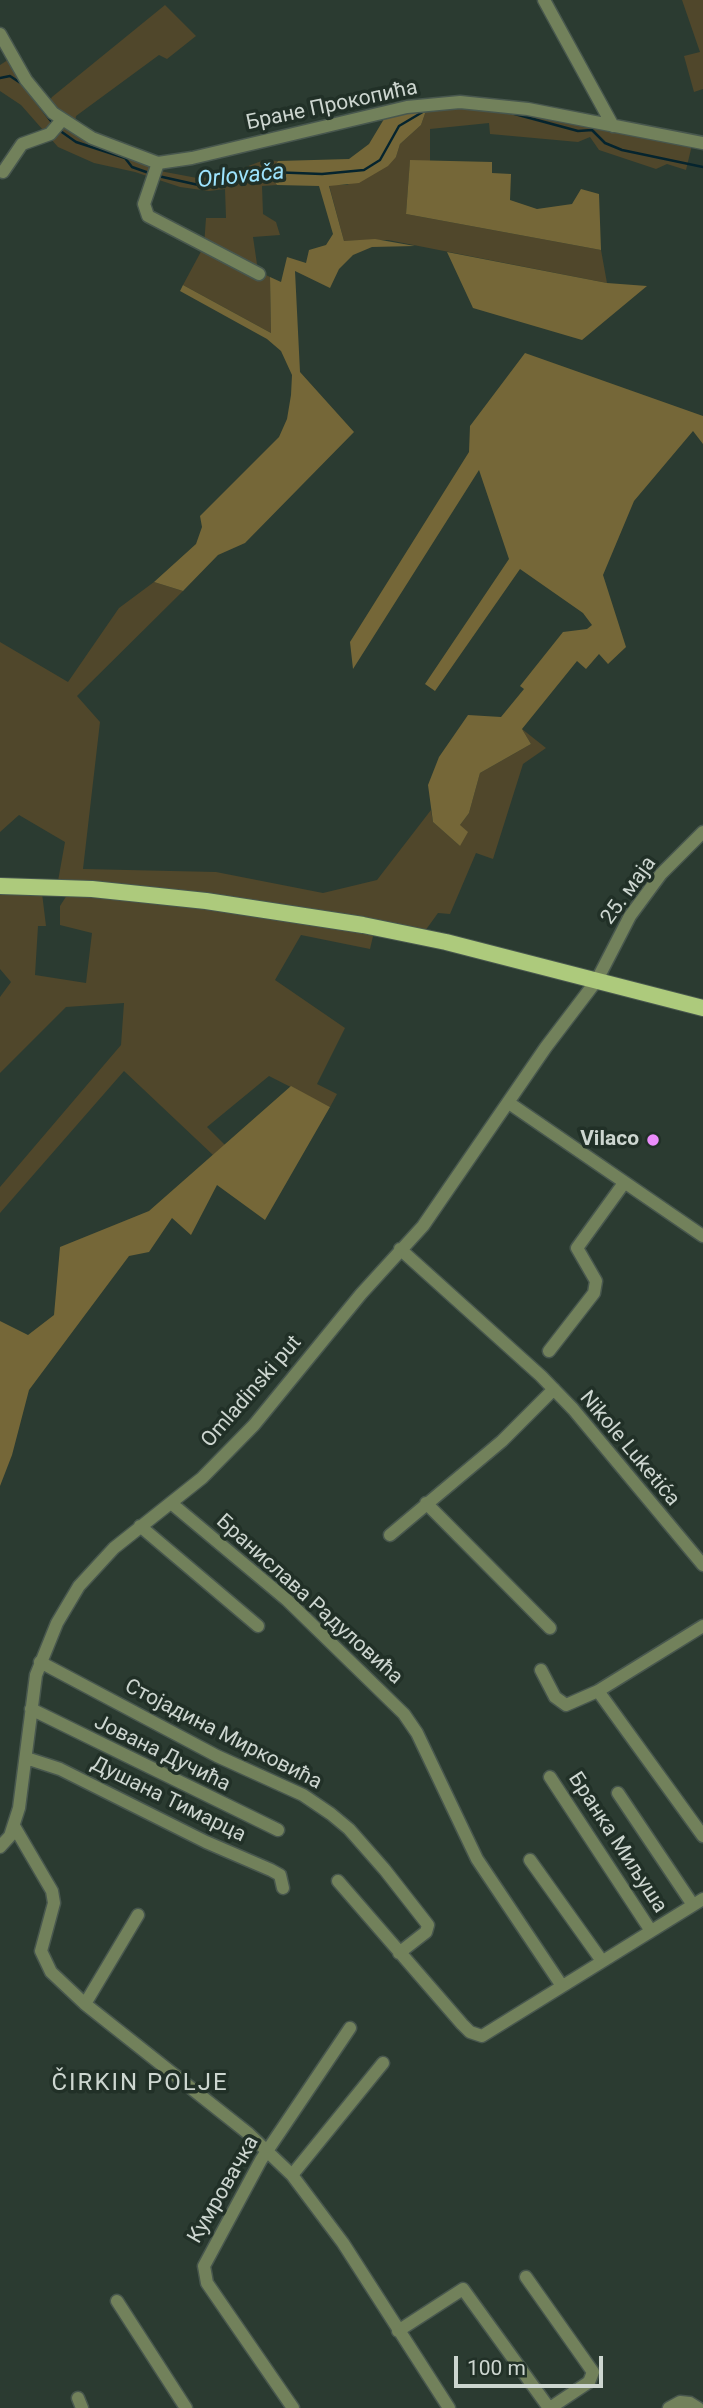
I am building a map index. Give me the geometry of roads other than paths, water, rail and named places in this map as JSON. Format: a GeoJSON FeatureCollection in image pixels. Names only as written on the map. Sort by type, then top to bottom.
{"type":"FeatureCollection","features":[{"type":"Feature","properties":{"kind":"main road"},"geometry":{"type":"LineString","coordinates":[[0,886],[92,889],[300,914],[438,940],[703,1008]]}},
{"type":"Feature","properties":{"kind":"street"},"geometry":{"type":"LineString","coordinates":[[544,0],[613,126]]}},
{"type":"Feature","properties":{"kind":"street","name":"Бране Прокопића"},"geometry":{"type":"LineString","coordinates":[[0,34],[5,56],[40,99],[56,127],[156,168],[428,104],[491,104],[703,143]]}},
{"type":"Feature","properties":{"kind":"street"},"geometry":{"type":"LineString","coordinates":[[3,172],[22,144],[56,127]]}},
{"type":"Feature","properties":{"kind":"street"},"geometry":{"type":"LineString","coordinates":[[156,168],[144,204],[148,216],[259,274]]}},
{"type":"Feature","properties":{"kind":"street","name":"25. маја"},"geometry":{"type":"LineString","coordinates":[[597,980],[630,916],[661,874],[703,832]]}},
{"type":"Feature","properties":{"kind":"street","name":"Omladinski put"},"geometry":{"type":"LineString","coordinates":[[0,1847],[14,1826],[40,1662],[57,1623],[79,1586],[114,1548],[202,1478],[254,1425],[445,1198],[597,980]]}},
{"type":"Feature","properties":{"kind":"street"},"geometry":{"type":"LineString","coordinates":[[509,1103],[703,1237]]}},
{"type":"Feature","properties":{"kind":"street"},"geometry":{"type":"LineString","coordinates":[[549,1351],[594,1293],[596,1281],[578,1248],[624,1183]]}},
{"type":"Feature","properties":{"kind":"street","name":"Nikole Luketića"},"geometry":{"type":"LineString","coordinates":[[400,1250],[554,1389],[703,1565]]}},
{"type":"Feature","properties":{"kind":"street","name":"Nikole Luketića"},"geometry":{"type":"LineString","coordinates":[[390,1535],[502,1441],[554,1389]]}},
{"type":"Feature","properties":{"kind":"street","name":"Бранислава Радуловића"},"geometry":{"type":"LineString","coordinates":[[171,1503],[287,1600],[404,1714],[417,1733],[477,1860],[562,1986]]}},
{"type":"Feature","properties":{"kind":"street"},"geometry":{"type":"LineString","coordinates":[[426,1503],[550,1628]]}},
{"type":"Feature","properties":{"kind":"street"},"geometry":{"type":"LineString","coordinates":[[140,1526],[258,1626]]}},
{"type":"Feature","properties":{"kind":"street"},"geometry":{"type":"LineString","coordinates":[[541,1670],[555,1697],[566,1705],[598,1691],[703,1626]]}},
{"type":"Feature","properties":{"kind":"street","name":"Стојадина Мирковића"},"geometry":{"type":"LineString","coordinates":[[40,1662],[228,1762],[303,1795],[331,1814],[349,1829],[385,1870],[428,1925],[426,1931],[399,1953]]}},
{"type":"Feature","properties":{"kind":"street"},"geometry":{"type":"LineString","coordinates":[[598,1691],[703,1836]]}},
{"type":"Feature","properties":{"kind":"street","name":"Јована Дучића"},"geometry":{"type":"LineString","coordinates":[[31,1709],[278,1830]]}},
{"type":"Feature","properties":{"kind":"street","name":"Душана Тимарца"},"geometry":{"type":"LineString","coordinates":[[26,1758],[60,1769],[206,1842],[271,1870],[280,1875],[283,1888]]}},
{"type":"Feature","properties":{"kind":"street","name":"Бранка Миљуша"},"geometry":{"type":"LineString","coordinates":[[550,1777],[651,1931]]}},
{"type":"Feature","properties":{"kind":"street","name":"Бранка Миљуша"},"geometry":{"type":"LineString","coordinates":[[399,1953],[470,2032],[482,2036],[698,1902],[618,1793]]}},
{"type":"Feature","properties":{"kind":"street"},"geometry":{"type":"LineString","coordinates":[[14,1826],[52,1891],[54,1903],[41,1951],[43,1961],[85,2004],[267,2151],[292,2175],[343,2243],[449,2408]]}},
{"type":"Feature","properties":{"kind":"street"},"geometry":{"type":"LineString","coordinates":[[530,1860],[602,1961]]}},
{"type":"Feature","properties":{"kind":"street"},"geometry":{"type":"LineString","coordinates":[[338,1881],[399,1953]]}},
{"type":"Feature","properties":{"kind":"street"},"geometry":{"type":"LineString","coordinates":[[85,2004],[138,1915]]}},
{"type":"Feature","properties":{"kind":"street","name":"Кумровачка"},"geometry":{"type":"LineString","coordinates":[[293,2408],[204,2277],[206,2260],[267,2151],[350,2028]]}},
{"type":"Feature","properties":{"kind":"street"},"geometry":{"type":"LineString","coordinates":[[292,2175],[383,2063]]}},
{"type":"Feature","properties":{"kind":"street"},"geometry":{"type":"LineString","coordinates":[[398,2331],[463,2289],[550,2408],[589,2382],[593,2372],[526,2277]]}},
{"type":"Feature","properties":{"kind":"street"},"geometry":{"type":"LineString","coordinates":[[117,2301],[186,2408]]}},
{"type":"Feature","properties":{"kind":"street"},"geometry":{"type":"LineString","coordinates":[[669,2408],[680,2402],[690,2403],[698,2408]]}},
{"type":"Feature","properties":{"kind":"waterway","name":"Orlovača"},"geometry":{"type":"LineString","coordinates":[[0,78],[10,76],[22,84]]}},
{"type":"Feature","properties":{"kind":"waterway","name":"Orlovača"},"geometry":{"type":"LineString","coordinates":[[29,92],[54,125]]}},
{"type":"Feature","properties":{"kind":"waterway","name":"Orlovača"},"geometry":{"type":"LineString","coordinates":[[158,176],[203,186],[270,172],[322,174],[364,170],[380,160],[399,126],[426,110]]}},
{"type":"Feature","properties":{"kind":"waterway"},"geometry":{"type":"LineString","coordinates":[[511,113],[578,131],[592,130],[605,143],[622,150],[703,167]]}},
{"type":"Feature","properties":{"kind":"waterway","name":"Orlovača"},"geometry":{"type":"LineString","coordinates":[[59,130],[76,142],[125,158],[132,167],[149,173]]}},
{"type":"Feature","properties":{"kind":"place","name":"Vilaco"},"geometry":{"type":"Point","coordinates":[653,1140]}},
{"type":"Feature","properties":{"kind":"district","name":"ČIRKIN POLJE"},"geometry":{"type":"Point","coordinates":[140,2084]}}]}
